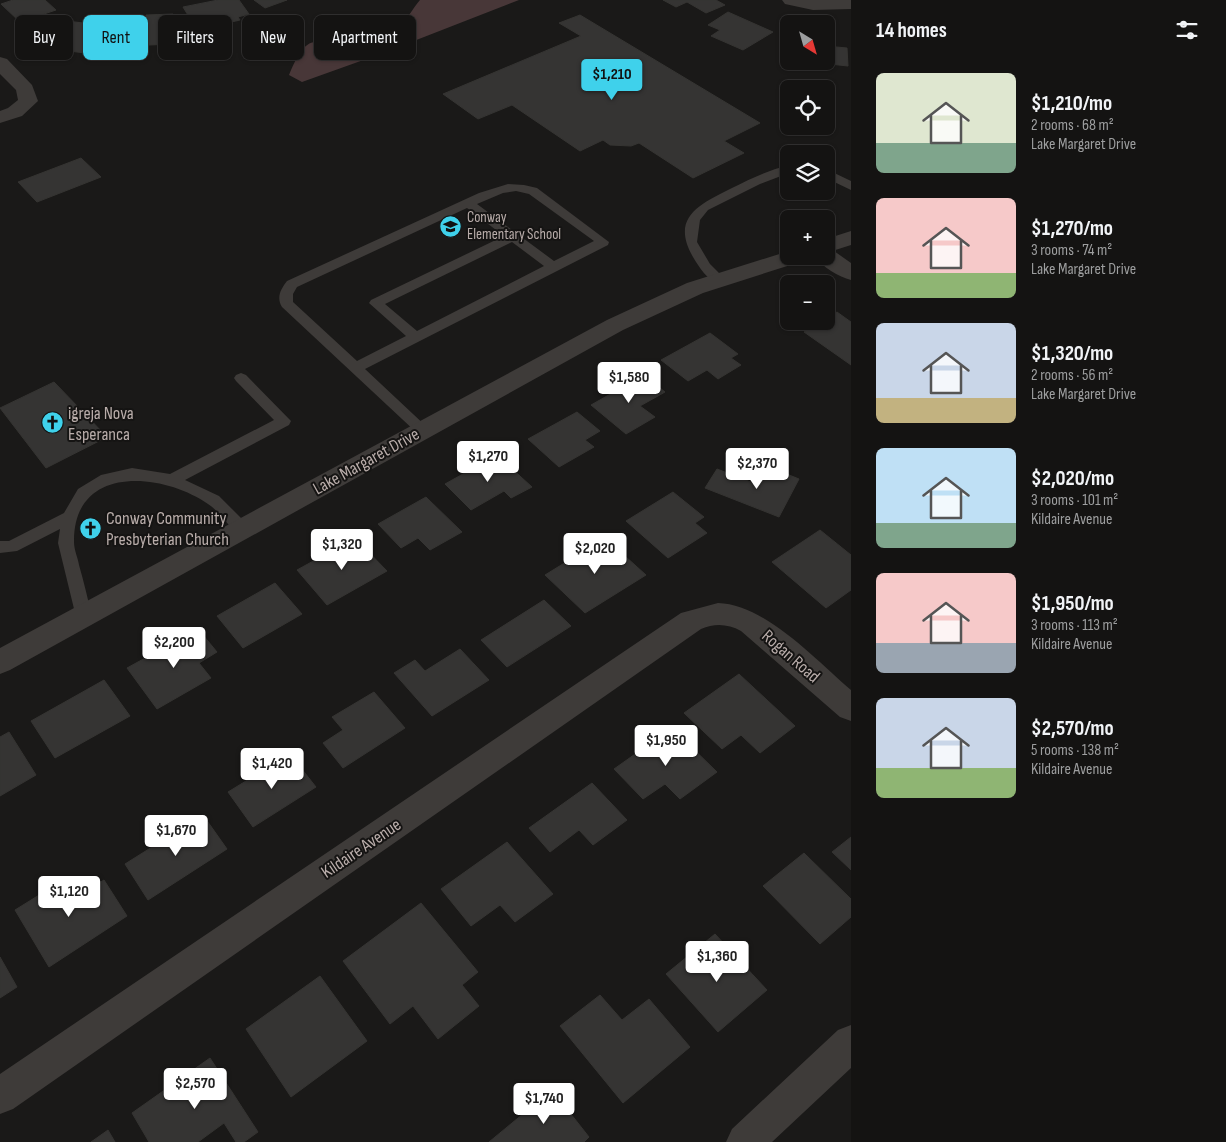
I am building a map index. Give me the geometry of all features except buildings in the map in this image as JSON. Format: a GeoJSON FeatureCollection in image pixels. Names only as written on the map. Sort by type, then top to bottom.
{"type":"FeatureCollection","features":[{"type":"Feature","properties":{"kind":"street"},"geometry":{"type":"LineString","coordinates":[[791,0],[803,5],[831,7],[851,4]]}},
{"type":"Feature","properties":{"kind":"street"},"geometry":{"type":"LineString","coordinates":[[0,63],[25,89],[28,101],[15,112],[0,117]]}},
{"type":"Feature","properties":{"kind":"street"},"geometry":{"type":"LineString","coordinates":[[835,243],[851,238]]}},
{"type":"Feature","properties":{"kind":"street","name":"Lake Margaret Drive"},"geometry":{"type":"LineString","coordinates":[[0,662],[615,324],[676,296],[718,280],[780,261]]}},
{"type":"Feature","properties":{"kind":"street"},"geometry":{"type":"LineString","coordinates":[[835,262],[851,273]]}},
{"type":"Feature","properties":{"kind":"street","name":"Kildaire Avenue"},"geometry":{"type":"LineString","coordinates":[[0,1096],[691,621],[708,614],[727,614]]}},
{"type":"Feature","properties":{"kind":"street","name":"Rogan Road"},"geometry":{"type":"LineString","coordinates":[[727,614],[744,618],[760,629],[851,708]]}},
{"type":"Feature","properties":{"kind":"street"},"geometry":{"type":"LineString","coordinates":[[745,1142],[851,1044]]}},
{"type":"Feature","properties":{"kind":"lane"},"geometry":{"type":"LineString","coordinates":[[718,280],[705,266],[691,242],[694,220],[704,207],[756,181],[780,172]]}},
{"type":"Feature","properties":{"kind":"lane"},"geometry":{"type":"LineString","coordinates":[[835,178],[851,186]]}},
{"type":"Feature","properties":{"kind":"lane"},"geometry":{"type":"LineString","coordinates":[[355,368],[603,242],[533,191],[525,187],[506,187],[292,284],[285,298],[287,304],[355,368],[422,430]]}},
{"type":"Feature","properties":{"kind":"lane"},"geometry":{"type":"LineString","coordinates":[[468,203],[553,267]]}},
{"type":"Feature","properties":{"kind":"lane"},"geometry":{"type":"LineString","coordinates":[[415,337],[376,303],[512,237]]}},
{"type":"Feature","properties":{"kind":"lane"},"geometry":{"type":"LineString","coordinates":[[172,480],[284,421],[241,378]]}},
{"type":"Feature","properties":{"kind":"lane"},"geometry":{"type":"LineString","coordinates":[[84,616],[66,543],[70,518],[83,493],[106,480],[132,474],[172,480],[214,500],[243,530]]}},
{"type":"Feature","properties":{"kind":"lane"},"geometry":{"type":"LineString","coordinates":[[0,547],[11,548],[70,518]]}},
{"type":"Feature","properties":{"kind":"shaded area"},"geometry":{"type":"Polygon","coordinates":[[[420,0],[519,0],[416,40],[416,15],[409,15],[420,0]]]}},
{"type":"Feature","properties":{"kind":"shaded area"},"geometry":{"type":"Polygon","coordinates":[[[314,43],[314,60],[363,60],[302,82],[289,75],[296,60],[304,60],[304,48],[314,43]]]}},
{"type":"Feature","properties":{"kind":"place","name":"Conway Elementary School"},"geometry":{"type":"Point","coordinates":[451,226]}},
{"type":"Feature","properties":{"kind":"place","name":"igreja Nova Esperanca"},"geometry":{"type":"Point","coordinates":[52,423]}},
{"type":"Feature","properties":{"kind":"place","name":"Conway Community Presbyterian Church"},"geometry":{"type":"Point","coordinates":[90,528]}}]}
